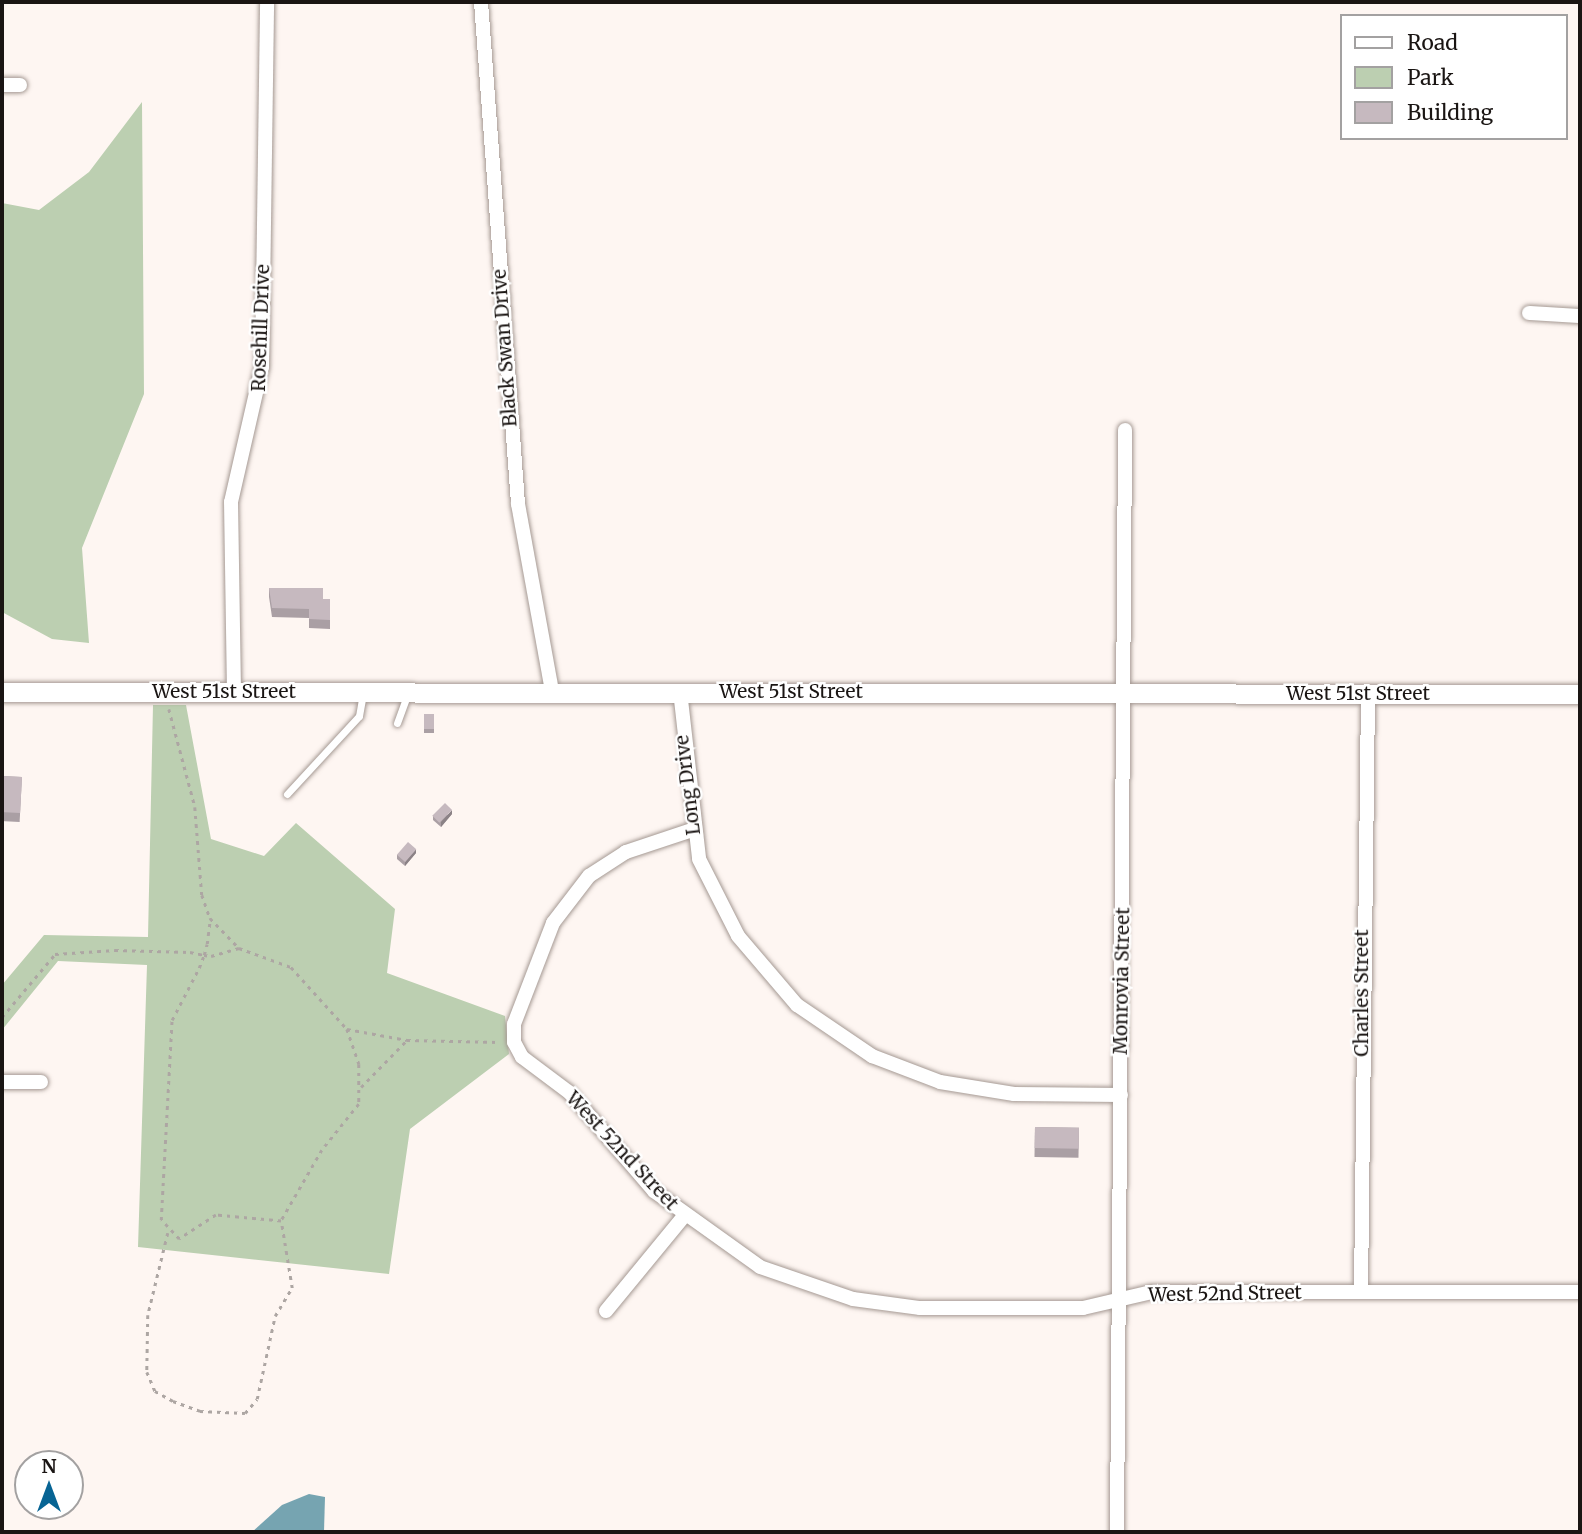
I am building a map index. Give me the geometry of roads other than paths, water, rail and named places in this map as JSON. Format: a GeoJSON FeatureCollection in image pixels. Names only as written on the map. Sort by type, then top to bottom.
{"type":"FeatureCollection","features":[{"type":"Feature","properties":{"kind":"street","name":"Rosehill Drive"},"geometry":{"type":"LineString","coordinates":[[234,692],[231,502],[262,367],[267,2]]}},
{"type":"Feature","properties":{"kind":"street","name":"Black Swan Drive"},"geometry":{"type":"LineString","coordinates":[[481,2],[518,504],[552,691]]}},
{"type":"Feature","properties":{"kind":"street"},"geometry":{"type":"LineString","coordinates":[[2,85],[20,85]]}},
{"type":"Feature","properties":{"kind":"street"},"geometry":{"type":"LineString","coordinates":[[1529,313],[1580,316]]}},
{"type":"Feature","properties":{"kind":"street","name":"Monrovia Street"},"geometry":{"type":"LineString","coordinates":[[1117,1532],[1125,430]]}},
{"type":"Feature","properties":{"kind":"street","name":"Long Drive"},"geometry":{"type":"LineString","coordinates":[[680,691],[692,830],[716,898],[738,936],[764,972],[832,1033],[940,1082],[1014,1094],[1121,1095]]}},
{"type":"Feature","properties":{"kind":"street","name":"West 51st Street"},"geometry":{"type":"LineString","coordinates":[[2,692],[1580,694]]}},
{"type":"Feature","properties":{"kind":"street","name":"Charles Street"},"geometry":{"type":"LineString","coordinates":[[1361,1292],[1368,694]]}},
{"type":"Feature","properties":{"kind":"street","name":"West 52nd Street"},"geometry":{"type":"LineString","coordinates":[[692,830],[626,852],[589,876],[553,923],[514,1024],[514,1042],[522,1057],[570,1093],[684,1216],[760,1267],[853,1299],[920,1308],[1083,1308],[1152,1292],[1580,1292]]}},
{"type":"Feature","properties":{"kind":"street"},"geometry":{"type":"LineString","coordinates":[[2,1082],[41,1082]]}},
{"type":"Feature","properties":{"kind":"street","name":"West 52nd Street"},"geometry":{"type":"LineString","coordinates":[[606,1311],[684,1216]]}},
{"type":"Feature","properties":{"kind":"lane"},"geometry":{"type":"LineString","coordinates":[[287,794],[359,716],[363,692]]}},
{"type":"Feature","properties":{"kind":"lane"},"geometry":{"type":"LineString","coordinates":[[397,723],[409,692]]}},
{"type":"Feature","properties":{"kind":"water"},"geometry":{"type":"Polygon","coordinates":[[[309,1494],[325,1497],[324,1532],[252,1532],[282,1505],[309,1494]]]}}]}
